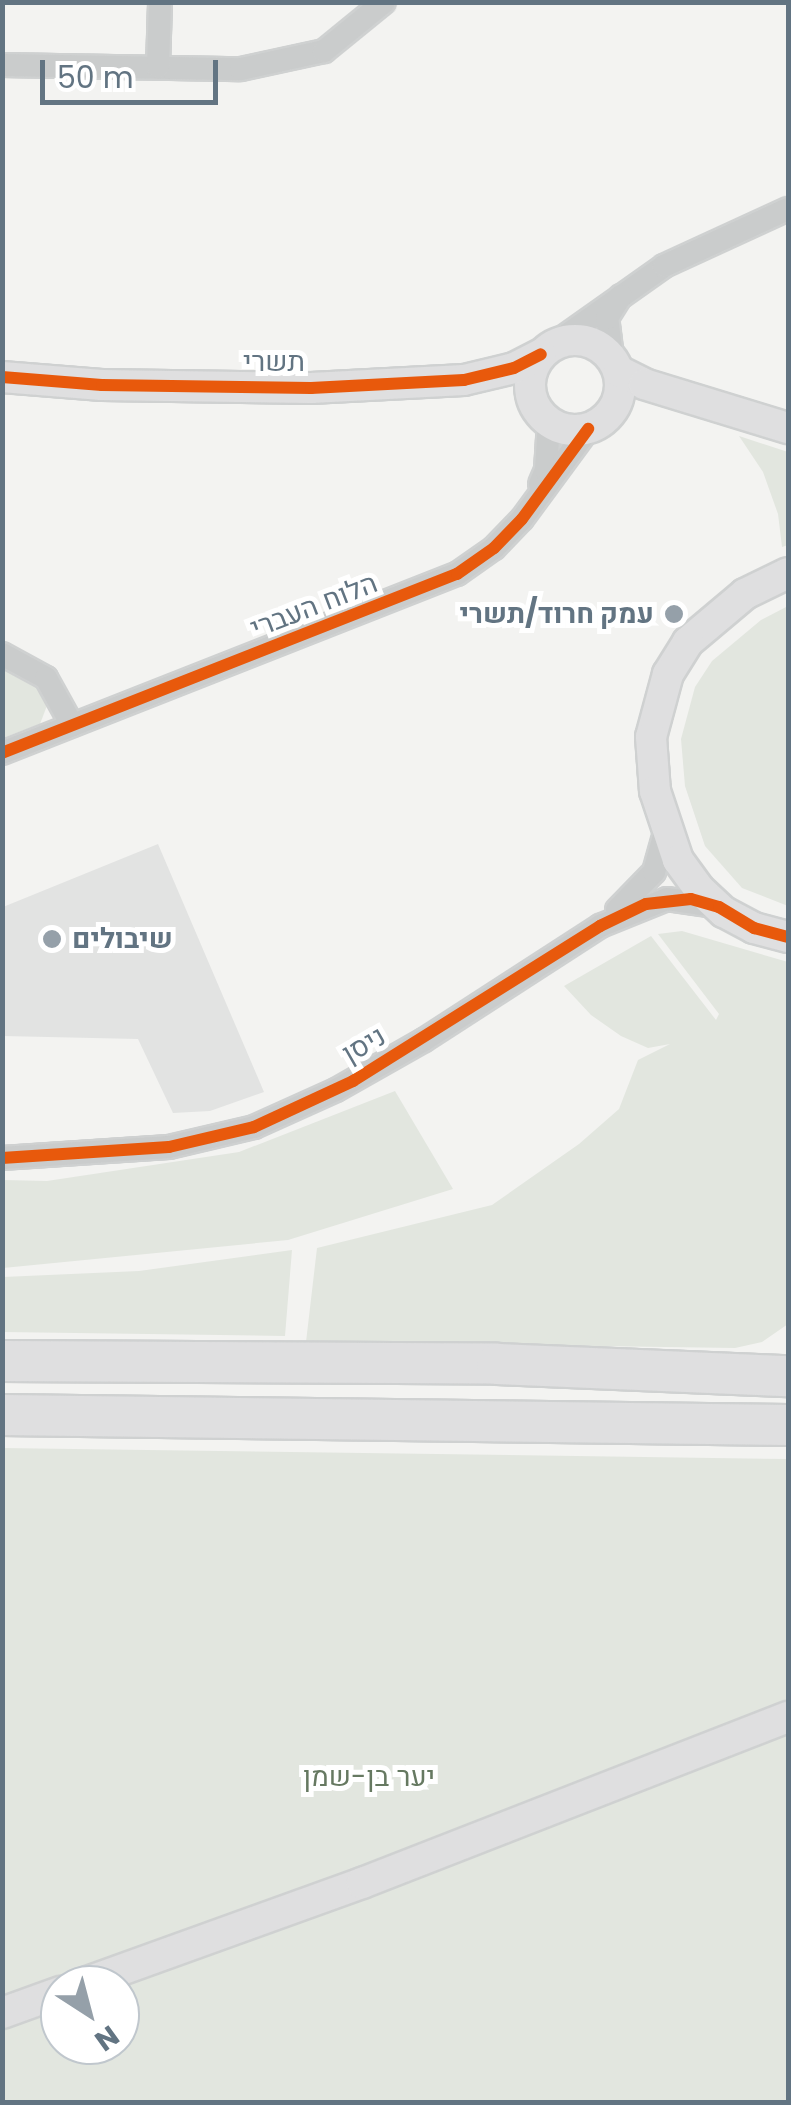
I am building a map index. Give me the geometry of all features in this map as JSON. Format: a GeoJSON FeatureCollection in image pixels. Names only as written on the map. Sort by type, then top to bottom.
{"type":"FeatureCollection","features":[{"type":"Feature","properties":{"kind":"highway"},"geometry":{"type":"LineString","coordinates":[[2,1362],[497,1364],[788,1376]]}},
{"type":"Feature","properties":{"kind":"highway"},"geometry":{"type":"LineString","coordinates":[[2,1415],[788,1425]]}},
{"type":"Feature","properties":{"kind":"street"},"geometry":{"type":"LineString","coordinates":[[158,67],[160,2]]}},
{"type":"Feature","properties":{"kind":"street"},"geometry":{"type":"LineString","coordinates":[[2,65],[241,69],[324,51],[384,2]]}},
{"type":"Feature","properties":{"kind":"street"},"geometry":{"type":"LineString","coordinates":[[699,399],[640,406],[572,430],[543,417],[530,381],[548,349],[630,286],[664,266],[788,210]]}},
{"type":"Feature","properties":{"kind":"street"},"geometry":{"type":"LineString","coordinates":[[595,425],[620,396],[607,318],[630,286]]}},
{"type":"Feature","properties":{"kind":"street"},"geometry":{"type":"LineString","coordinates":[[548,349],[585,340],[644,384],[788,428]]}},
{"type":"Feature","properties":{"kind":"street","name":"תשרי"},"geometry":{"type":"LineString","coordinates":[[2,377],[102,385],[311,388],[464,380],[514,368],[548,349]]}},
{"type":"Feature","properties":{"kind":"street","name":"תשרי"},"geometry":{"type":"LineString","coordinates":[[464,380],[495,387],[543,417]]}},
{"type":"Feature","properties":{"kind":"street","name":"הלוח העברי"},"geometry":{"type":"LineString","coordinates":[[533,501],[546,470],[543,417]]}},
{"type":"Feature","properties":{"kind":"street","name":"הלוח העברי"},"geometry":{"type":"LineString","coordinates":[[2,753],[458,574],[494,548],[595,425]]}},
{"type":"Feature","properties":{"kind":"street"},"geometry":{"type":"LineString","coordinates":[[788,573],[745,594],[688,642],[668,674],[651,737],[655,791],[678,860],[719,907],[754,928],[788,937]]}},
{"type":"Feature","properties":{"kind":"street"},"geometry":{"type":"LineString","coordinates":[[2,654],[46,678],[72,725]]}},
{"type":"Feature","properties":{"kind":"street","name":"ניסן"},"geometry":{"type":"LineString","coordinates":[[600,926],[654,872],[666,828]]}},
{"type":"Feature","properties":{"kind":"street","name":"ניסן"},"geometry":{"type":"LineString","coordinates":[[2,1158],[168,1148],[254,1128],[336,1090],[424,1040],[600,926],[666,899],[692,899],[719,907]]}},
{"type":"Feature","properties":{"kind":"street"},"geometry":{"type":"LineString","coordinates":[[134,1965],[362,1883],[788,1717]]}},
{"type":"Feature","properties":{"kind":"street"},"geometry":{"type":"LineString","coordinates":[[2,2013],[40,1999]]}},
{"type":"Feature","properties":{"kind":"shaded area"},"geometry":{"type":"Polygon","coordinates":[[[158,844],[264,1092],[210,1111],[173,1113],[138,1039],[3,1036],[3,907],[158,844]]]}},
{"type":"Feature","properties":{"kind":"green space"},"geometry":{"type":"Polygon","coordinates":[[[739,436],[788,452],[788,545],[782,547],[778,514],[763,472],[739,436]]]}},
{"type":"Feature","properties":{"kind":"green space"},"geometry":{"type":"Polygon","coordinates":[[[788,606],[788,906],[742,888],[705,846],[685,786],[681,739],[695,687],[712,661],[761,620],[788,606]]]}},
{"type":"Feature","properties":{"kind":"green space"},"geometry":{"type":"Polygon","coordinates":[[[3,668],[36,685],[48,703],[40,724],[3,738],[3,668]]]}},
{"type":"Feature","properties":{"kind":"green space"},"geometry":{"type":"Polygon","coordinates":[[[682,931],[788,962],[788,1324],[762,1342],[735,1348],[306,1342],[317,1248],[492,1205],[579,1144],[619,1109],[638,1060],[670,1044],[648,1048],[621,1036],[591,1015],[564,986],[651,936],[716,1020],[719,1014],[658,934],[682,931]]]}},
{"type":"Feature","properties":{"kind":"green space"},"geometry":{"type":"Polygon","coordinates":[[[395,1091],[453,1189],[288,1240],[3,1268],[3,1180],[47,1181],[239,1152],[395,1091]]]}},
{"type":"Feature","properties":{"kind":"green space"},"geometry":{"type":"Polygon","coordinates":[[[292,1250],[285,1336],[3,1332],[3,1277],[139,1271],[292,1250]]]}},
{"type":"Feature","properties":{"kind":"green space","name":"יער בן-שמן"},"geometry":{"type":"Polygon","coordinates":[[[2,1448],[788,1459],[788,2102],[3,2102],[2,1448]]]}},
{"type":"Feature","properties":{"kind":"cycle path"},"geometry":{"type":"LineString","coordinates":[[2,377],[102,385],[311,388],[464,380],[514,368],[541,354]]}},
{"type":"Feature","properties":{"kind":"cycle path"},"geometry":{"type":"LineString","coordinates":[[2,753],[457,574],[494,548],[522,519],[588,429]]}},
{"type":"Feature","properties":{"kind":"cycle path"},"geometry":{"type":"LineString","coordinates":[[2,1158],[169,1147],[254,1127],[353,1081],[600,926],[646,904],[691,899],[719,907],[754,928],[788,937]]}},
{"type":"Feature","properties":{"kind":"place","name":"עמק חרוד/תשרי"},"geometry":{"type":"Point","coordinates":[674,614]}},
{"type":"Feature","properties":{"kind":"place","name":"שיבולים"},"geometry":{"type":"Point","coordinates":[52,939]}}]}
